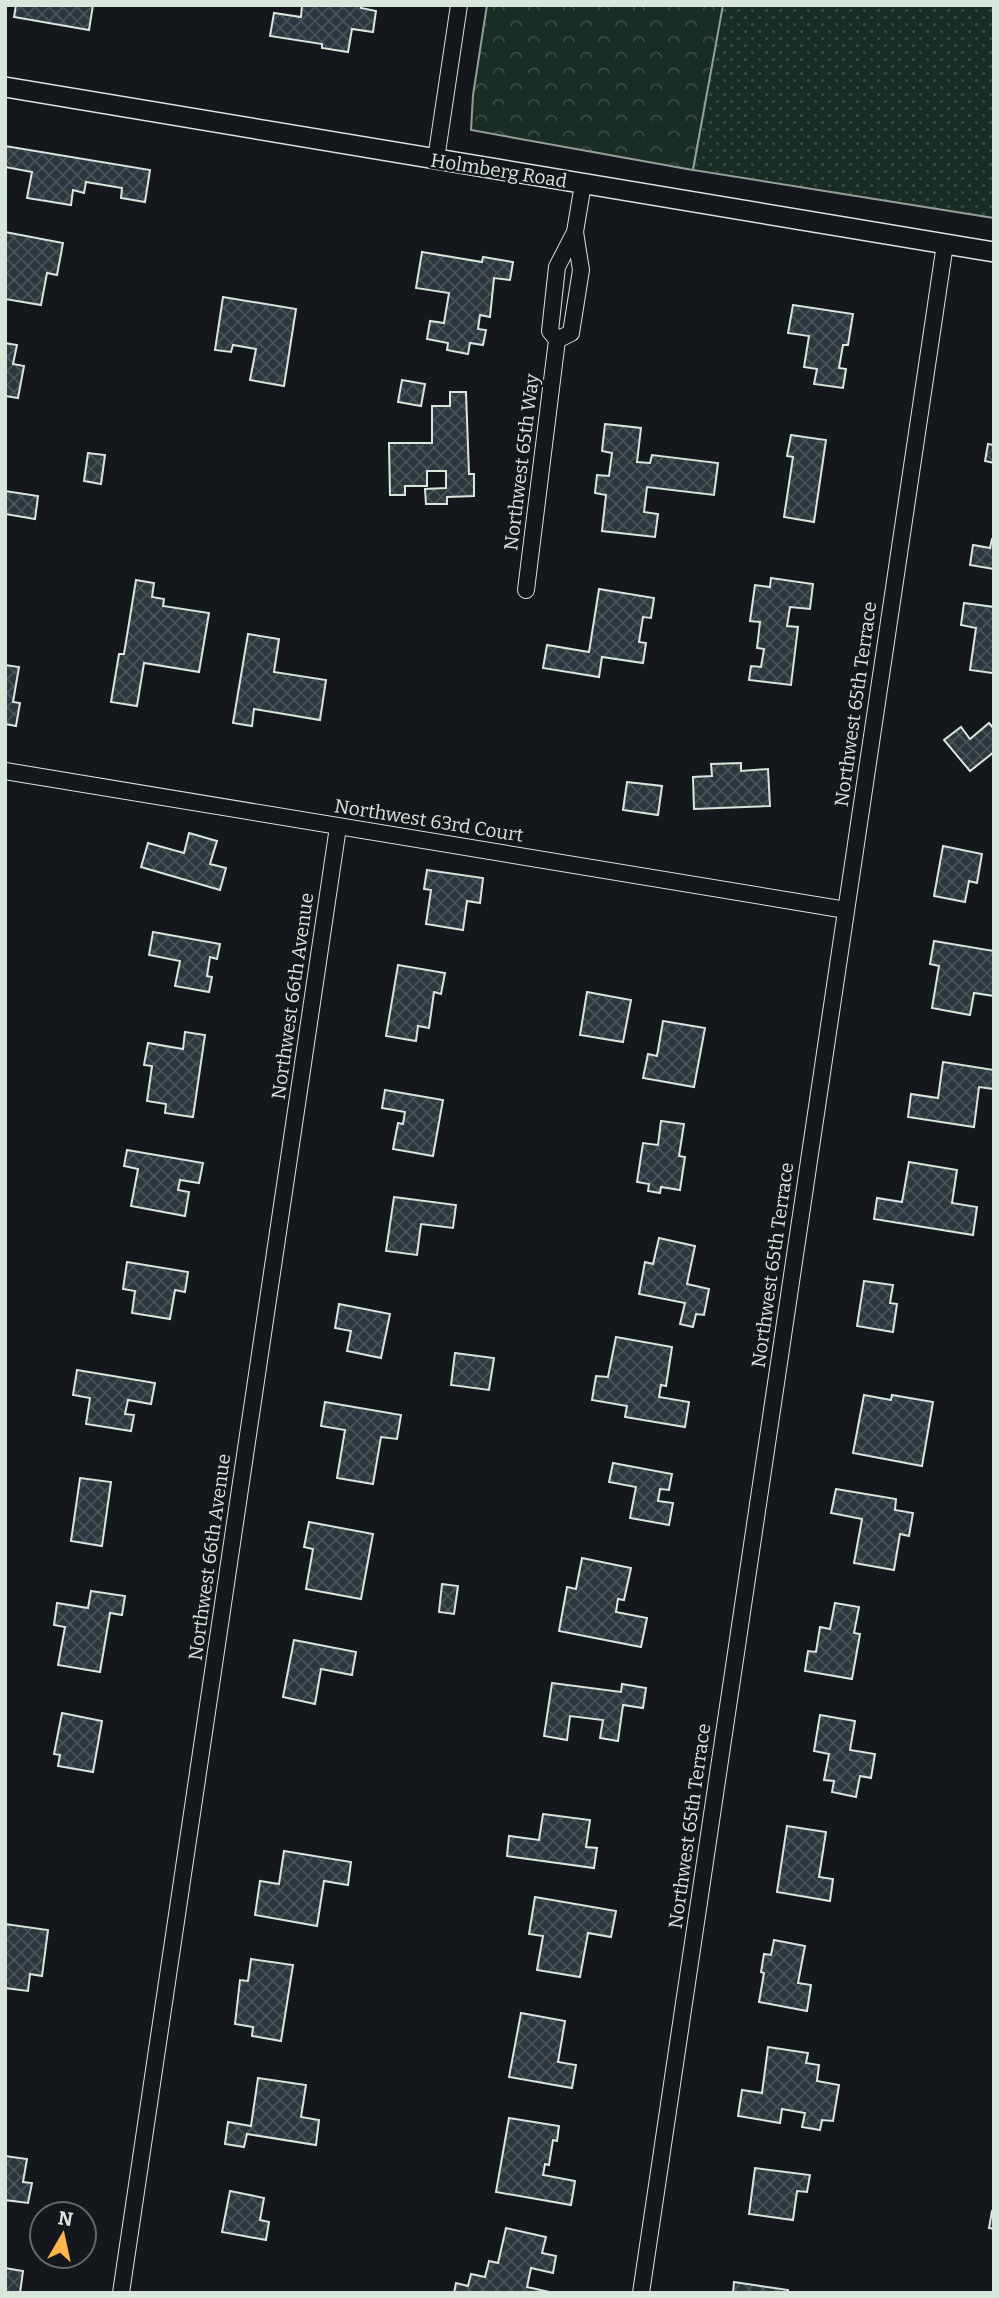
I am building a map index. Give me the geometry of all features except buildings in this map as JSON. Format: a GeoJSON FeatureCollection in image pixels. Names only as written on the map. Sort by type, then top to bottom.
{"type":"FeatureCollection","features":[{"type":"Feature","properties":{"kind":"street"},"geometry":{"type":"LineString","coordinates":[[436,159],[459,5]]}},
{"type":"Feature","properties":{"kind":"street","name":"Holmberg Road"},"geometry":{"type":"LineString","coordinates":[[5,87],[994,252]]}},
{"type":"Feature","properties":{"kind":"street","name":"Northwest 65th Way"},"geometry":{"type":"LineString","coordinates":[[526,590],[557,340],[550,331],[553,291],[557,267],[575,232],[583,184]]}},
{"type":"Feature","properties":{"kind":"street","name":"Northwest 65th Way"},"geometry":{"type":"LineString","coordinates":[[557,340],[571,333],[582,270],[575,232]]}},
{"type":"Feature","properties":{"kind":"street","name":"Northwest 65th Terrace"},"geometry":{"type":"LineString","coordinates":[[641,2293],[945,244]]}},
{"type":"Feature","properties":{"kind":"street","name":"Northwest 63rd Court"},"geometry":{"type":"LineString","coordinates":[[5,771],[846,910]]}},
{"type":"Feature","properties":{"kind":"street","name":"Northwest 66th Avenue"},"geometry":{"type":"LineString","coordinates":[[121,2293],[338,827]]}},
{"type":"Feature","properties":{"kind":"green space"},"geometry":{"type":"Polygon","coordinates":[[[487,5],[724,5],[693,170],[471,130],[473,95],[487,5]]]}},
{"type":"Feature","properties":{"kind":"green space"},"geometry":{"type":"Polygon","coordinates":[[[723,5],[994,5],[994,218],[693,170],[723,5]]]}}]}
